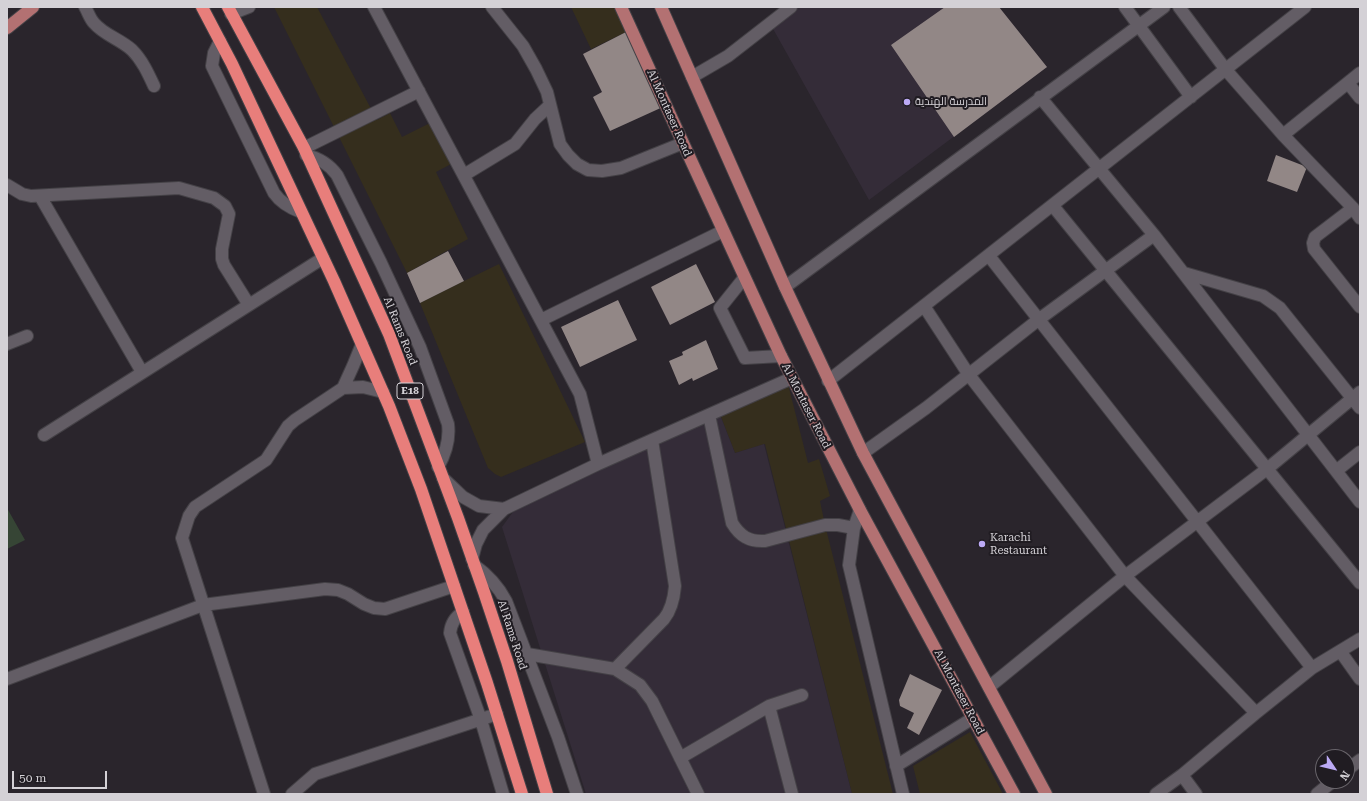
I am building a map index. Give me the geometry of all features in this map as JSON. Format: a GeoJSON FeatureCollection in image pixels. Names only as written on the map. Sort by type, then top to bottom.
{"type":"FeatureCollection","features":[{"type":"Feature","properties":{"kind":"highway","name":"E18"},"geometry":{"type":"LineString","coordinates":[[202,7],[220,41],[302,212],[362,344],[382,392],[421,490],[497,714],[522,794]]}},
{"type":"Feature","properties":{"kind":"highway","name":"Al Rams Road"},"geometry":{"type":"LineString","coordinates":[[229,11],[305,152],[389,334],[473,562],[507,661],[547,794]]}},
{"type":"Feature","properties":{"kind":"main road"},"geometry":{"type":"LineString","coordinates":[[7,28],[33,7]]}},
{"type":"Feature","properties":{"kind":"main road","name":"Al Montaser Road"},"geometry":{"type":"LineString","coordinates":[[622,7],[744,278],[781,356],[860,510],[1014,794]]}},
{"type":"Feature","properties":{"kind":"main road"},"geometry":{"type":"LineString","coordinates":[[661,7],[785,287],[862,453],[1046,794]]}},
{"type":"Feature","properties":{"kind":"street"},"geometry":{"type":"LineString","coordinates":[[85,7],[94,23],[133,51],[146,68],[154,86]]}},
{"type":"Feature","properties":{"kind":"street"},"geometry":{"type":"LineString","coordinates":[[229,11],[249,7]]}},
{"type":"Feature","properties":{"kind":"street"},"geometry":{"type":"LineString","coordinates":[[374,7],[580,394],[598,464]]}},
{"type":"Feature","properties":{"kind":"street"},"geometry":{"type":"LineString","coordinates":[[492,7],[523,46],[536,69],[547,92],[560,144],[577,164],[588,170],[602,171],[621,168],[683,144]]}},
{"type":"Feature","properties":{"kind":"street"},"geometry":{"type":"LineString","coordinates":[[692,76],[728,56],[791,7]]}},
{"type":"Feature","properties":{"kind":"street"},"geometry":{"type":"LineString","coordinates":[[1125,7],[1191,97]]}},
{"type":"Feature","properties":{"kind":"street"},"geometry":{"type":"LineString","coordinates":[[785,287],[1040,97],[1164,7]]}},
{"type":"Feature","properties":{"kind":"street"},"geometry":{"type":"LineString","coordinates":[[1179,7],[1226,70],[1283,135],[1357,213],[1315,237],[1313,243],[1314,249],[1360,307]]}},
{"type":"Feature","properties":{"kind":"street"},"geometry":{"type":"LineString","coordinates":[[828,381],[1054,206],[1306,7]]}},
{"type":"Feature","properties":{"kind":"street"},"geometry":{"type":"LineString","coordinates":[[220,41],[214,53],[212,66],[274,193],[282,202],[302,212]]}},
{"type":"Feature","properties":{"kind":"street"},"geometry":{"type":"LineString","coordinates":[[1283,135],[1360,73]]}},
{"type":"Feature","properties":{"kind":"street"},"geometry":{"type":"LineString","coordinates":[[1348,83],[1360,98]]}},
{"type":"Feature","properties":{"kind":"street"},"geometry":{"type":"LineString","coordinates":[[305,152],[420,91]]}},
{"type":"Feature","properties":{"kind":"street"},"geometry":{"type":"LineString","coordinates":[[1040,97],[1154,235],[1360,502]]}},
{"type":"Feature","properties":{"kind":"street"},"geometry":{"type":"LineString","coordinates":[[464,175],[515,144],[535,119],[550,105]]}},
{"type":"Feature","properties":{"kind":"street"},"geometry":{"type":"LineString","coordinates":[[305,152],[327,164],[337,175],[381,263],[420,347],[448,424],[449,433],[446,450],[438,467]]}},
{"type":"Feature","properties":{"kind":"street"},"geometry":{"type":"LineString","coordinates":[[7,185],[22,194],[31,196],[179,188],[214,198],[225,206],[229,214],[222,249],[222,259],[224,265],[249,305]]}},
{"type":"Feature","properties":{"kind":"street"},"geometry":{"type":"LineString","coordinates":[[40,196],[142,372]]}},
{"type":"Feature","properties":{"kind":"street"},"geometry":{"type":"LineString","coordinates":[[1054,206],[1360,583]]}},
{"type":"Feature","properties":{"kind":"street"},"geometry":{"type":"LineString","coordinates":[[541,320],[723,231]]}},
{"type":"Feature","properties":{"kind":"street"},"geometry":{"type":"LineString","coordinates":[[862,453],[926,408],[970,375],[1038,320],[1154,235]]}},
{"type":"Feature","properties":{"kind":"street"},"geometry":{"type":"LineString","coordinates":[[989,256],[1312,668]]}},
{"type":"Feature","properties":{"kind":"street"},"geometry":{"type":"LineString","coordinates":[[44,435],[323,258]]}},
{"type":"Feature","properties":{"kind":"street"},"geometry":{"type":"LineString","coordinates":[[1184,273],[1264,296],[1272,301],[1280,308],[1356,395],[1360,408]]}},
{"type":"Feature","properties":{"kind":"street"},"geometry":{"type":"LineString","coordinates":[[744,278],[720,308],[745,358],[781,356]]}},
{"type":"Feature","properties":{"kind":"street"},"geometry":{"type":"LineString","coordinates":[[924,306],[970,375],[1125,576],[1256,713]]}},
{"type":"Feature","properties":{"kind":"street"},"geometry":{"type":"LineString","coordinates":[[7,344],[27,336]]}},
{"type":"Feature","properties":{"kind":"street"},"geometry":{"type":"LineString","coordinates":[[264,794],[182,538],[189,516],[195,507],[266,460],[288,426],[342,388],[362,344]]}},
{"type":"Feature","properties":{"kind":"street"},"geometry":{"type":"LineString","coordinates":[[576,794],[558,737],[510,611],[501,592],[489,576],[473,562],[476,544],[483,530],[504,509],[598,464],[792,378]]}},
{"type":"Feature","properties":{"kind":"street"},"geometry":{"type":"LineString","coordinates":[[342,388],[363,387],[382,392]]}},
{"type":"Feature","properties":{"kind":"street"},"geometry":{"type":"LineString","coordinates":[[989,687],[1125,576],[1267,468],[1356,395]]}},
{"type":"Feature","properties":{"kind":"street"},"geometry":{"type":"LineString","coordinates":[[709,415],[732,523],[738,532],[746,538],[756,542],[825,525],[838,525],[854,528]]}},
{"type":"Feature","properties":{"kind":"street"},"geometry":{"type":"LineString","coordinates":[[615,669],[669,613],[673,600],[675,586],[652,440]]}},
{"type":"Feature","properties":{"kind":"street"},"geometry":{"type":"LineString","coordinates":[[1336,471],[1360,452]]}},
{"type":"Feature","properties":{"kind":"street"},"geometry":{"type":"LineString","coordinates":[[443,478],[463,497],[479,506],[504,509]]}},
{"type":"Feature","properties":{"kind":"street"},"geometry":{"type":"LineString","coordinates":[[860,510],[854,528],[849,565],[903,794]]}},
{"type":"Feature","properties":{"kind":"street"},"geometry":{"type":"LineString","coordinates":[[7,679],[203,605],[325,589],[338,590],[348,594],[364,604],[374,608],[385,609],[454,586]]}},
{"type":"Feature","properties":{"kind":"street"},"geometry":{"type":"LineString","coordinates":[[463,612],[453,622],[450,633],[481,720],[503,794]]}},
{"type":"Feature","properties":{"kind":"street"},"geometry":{"type":"LineString","coordinates":[[1156,794],[1182,775],[1312,668],[1360,639]]}},
{"type":"Feature","properties":{"kind":"street"},"geometry":{"type":"LineString","coordinates":[[1340,651],[1360,679]]}},
{"type":"Feature","properties":{"kind":"street"},"geometry":{"type":"LineString","coordinates":[[527,654],[615,669],[640,685],[652,701],[698,794]]}},
{"type":"Feature","properties":{"kind":"street"},"geometry":{"type":"LineString","coordinates":[[680,758],[769,706],[802,695]]}},
{"type":"Feature","properties":{"kind":"street"},"geometry":{"type":"LineString","coordinates":[[769,706],[792,794]]}},
{"type":"Feature","properties":{"kind":"street"},"geometry":{"type":"LineString","coordinates":[[292,794],[314,774],[497,714]]}},
{"type":"Feature","properties":{"kind":"street"},"geometry":{"type":"LineString","coordinates":[[896,766],[973,718]]}},
{"type":"Feature","properties":{"kind":"street"},"geometry":{"type":"LineString","coordinates":[[1182,775],[1196,794]]}},
{"type":"Feature","properties":{"kind":"shaded area"},"geometry":{"type":"Polygon","coordinates":[[[274,7],[317,7],[377,120],[390,113],[402,137],[432,122],[453,163],[436,172],[468,239],[407,273],[274,7]]]}},
{"type":"Feature","properties":{"kind":"shaded area"},"geometry":{"type":"Polygon","coordinates":[[[571,7],[615,7],[626,32],[591,49],[571,7]]]}},
{"type":"Feature","properties":{"kind":"shaded area","name":"المدرسة الهندية"},"geometry":{"type":"Polygon","coordinates":[[[799,7],[999,7],[1047,67],[869,200],[772,27],[799,7]]]}},
{"type":"Feature","properties":{"kind":"shaded area"},"geometry":{"type":"Polygon","coordinates":[[[499,264],[585,442],[501,477],[488,468],[420,303],[499,264]]]}},
{"type":"Feature","properties":{"kind":"shaded area"},"geometry":{"type":"Polygon","coordinates":[[[788,384],[808,463],[819,459],[830,496],[820,501],[825,525],[893,794],[852,794],[765,444],[735,453],[719,412],[788,384]]]}},
{"type":"Feature","properties":{"kind":"shaded area"},"geometry":{"type":"Polygon","coordinates":[[[719,412],[735,453],[764,444],[852,794],[586,794],[502,527],[518,505],[719,412]]]}},
{"type":"Feature","properties":{"kind":"shaded area"},"geometry":{"type":"Polygon","coordinates":[[[970,732],[1003,794],[920,794],[913,766],[970,732]]]}},
{"type":"Feature","properties":{"kind":"green space"},"geometry":{"type":"Polygon","coordinates":[[[7,508],[25,540],[7,549],[7,508]]]}},
{"type":"Feature","properties":{"kind":"building"},"geometry":{"type":"Polygon","coordinates":[[[945,7],[999,7],[1047,67],[954,137],[891,45],[945,7]]]}},
{"type":"Feature","properties":{"kind":"building"},"geometry":{"type":"Polygon","coordinates":[[[626,32],[665,106],[610,131],[593,97],[602,92],[583,54],[626,32]]]}},
{"type":"Feature","properties":{"kind":"building"},"geometry":{"type":"Polygon","coordinates":[[[1276,155],[1307,167],[1297,192],[1267,181],[1276,155]]]}},
{"type":"Feature","properties":{"kind":"building"},"geometry":{"type":"Polygon","coordinates":[[[448,251],[464,281],[420,303],[407,273],[448,251]]]}},
{"type":"Feature","properties":{"kind":"building"},"geometry":{"type":"Polygon","coordinates":[[[696,264],[715,302],[670,325],[651,287],[696,264]]]}},
{"type":"Feature","properties":{"kind":"building"},"geometry":{"type":"Polygon","coordinates":[[[618,300],[637,340],[580,367],[561,327],[618,300]]]}},
{"type":"Feature","properties":{"kind":"building"},"geometry":{"type":"Polygon","coordinates":[[[706,340],[718,369],[693,381],[692,378],[679,385],[669,361],[683,355],[682,352],[706,340]]]}},
{"type":"Feature","properties":{"kind":"building"},"geometry":{"type":"Polygon","coordinates":[[[910,674],[942,690],[919,735],[907,728],[914,713],[900,706],[899,700],[910,674]]]}},
{"type":"Feature","properties":{"kind":"place","name":"المدرسة الهندية"},"geometry":{"type":"Point","coordinates":[907,102]}},
{"type":"Feature","properties":{"kind":"place","name":"Karachi Restaurant"},"geometry":{"type":"Point","coordinates":[982,544]}}]}
